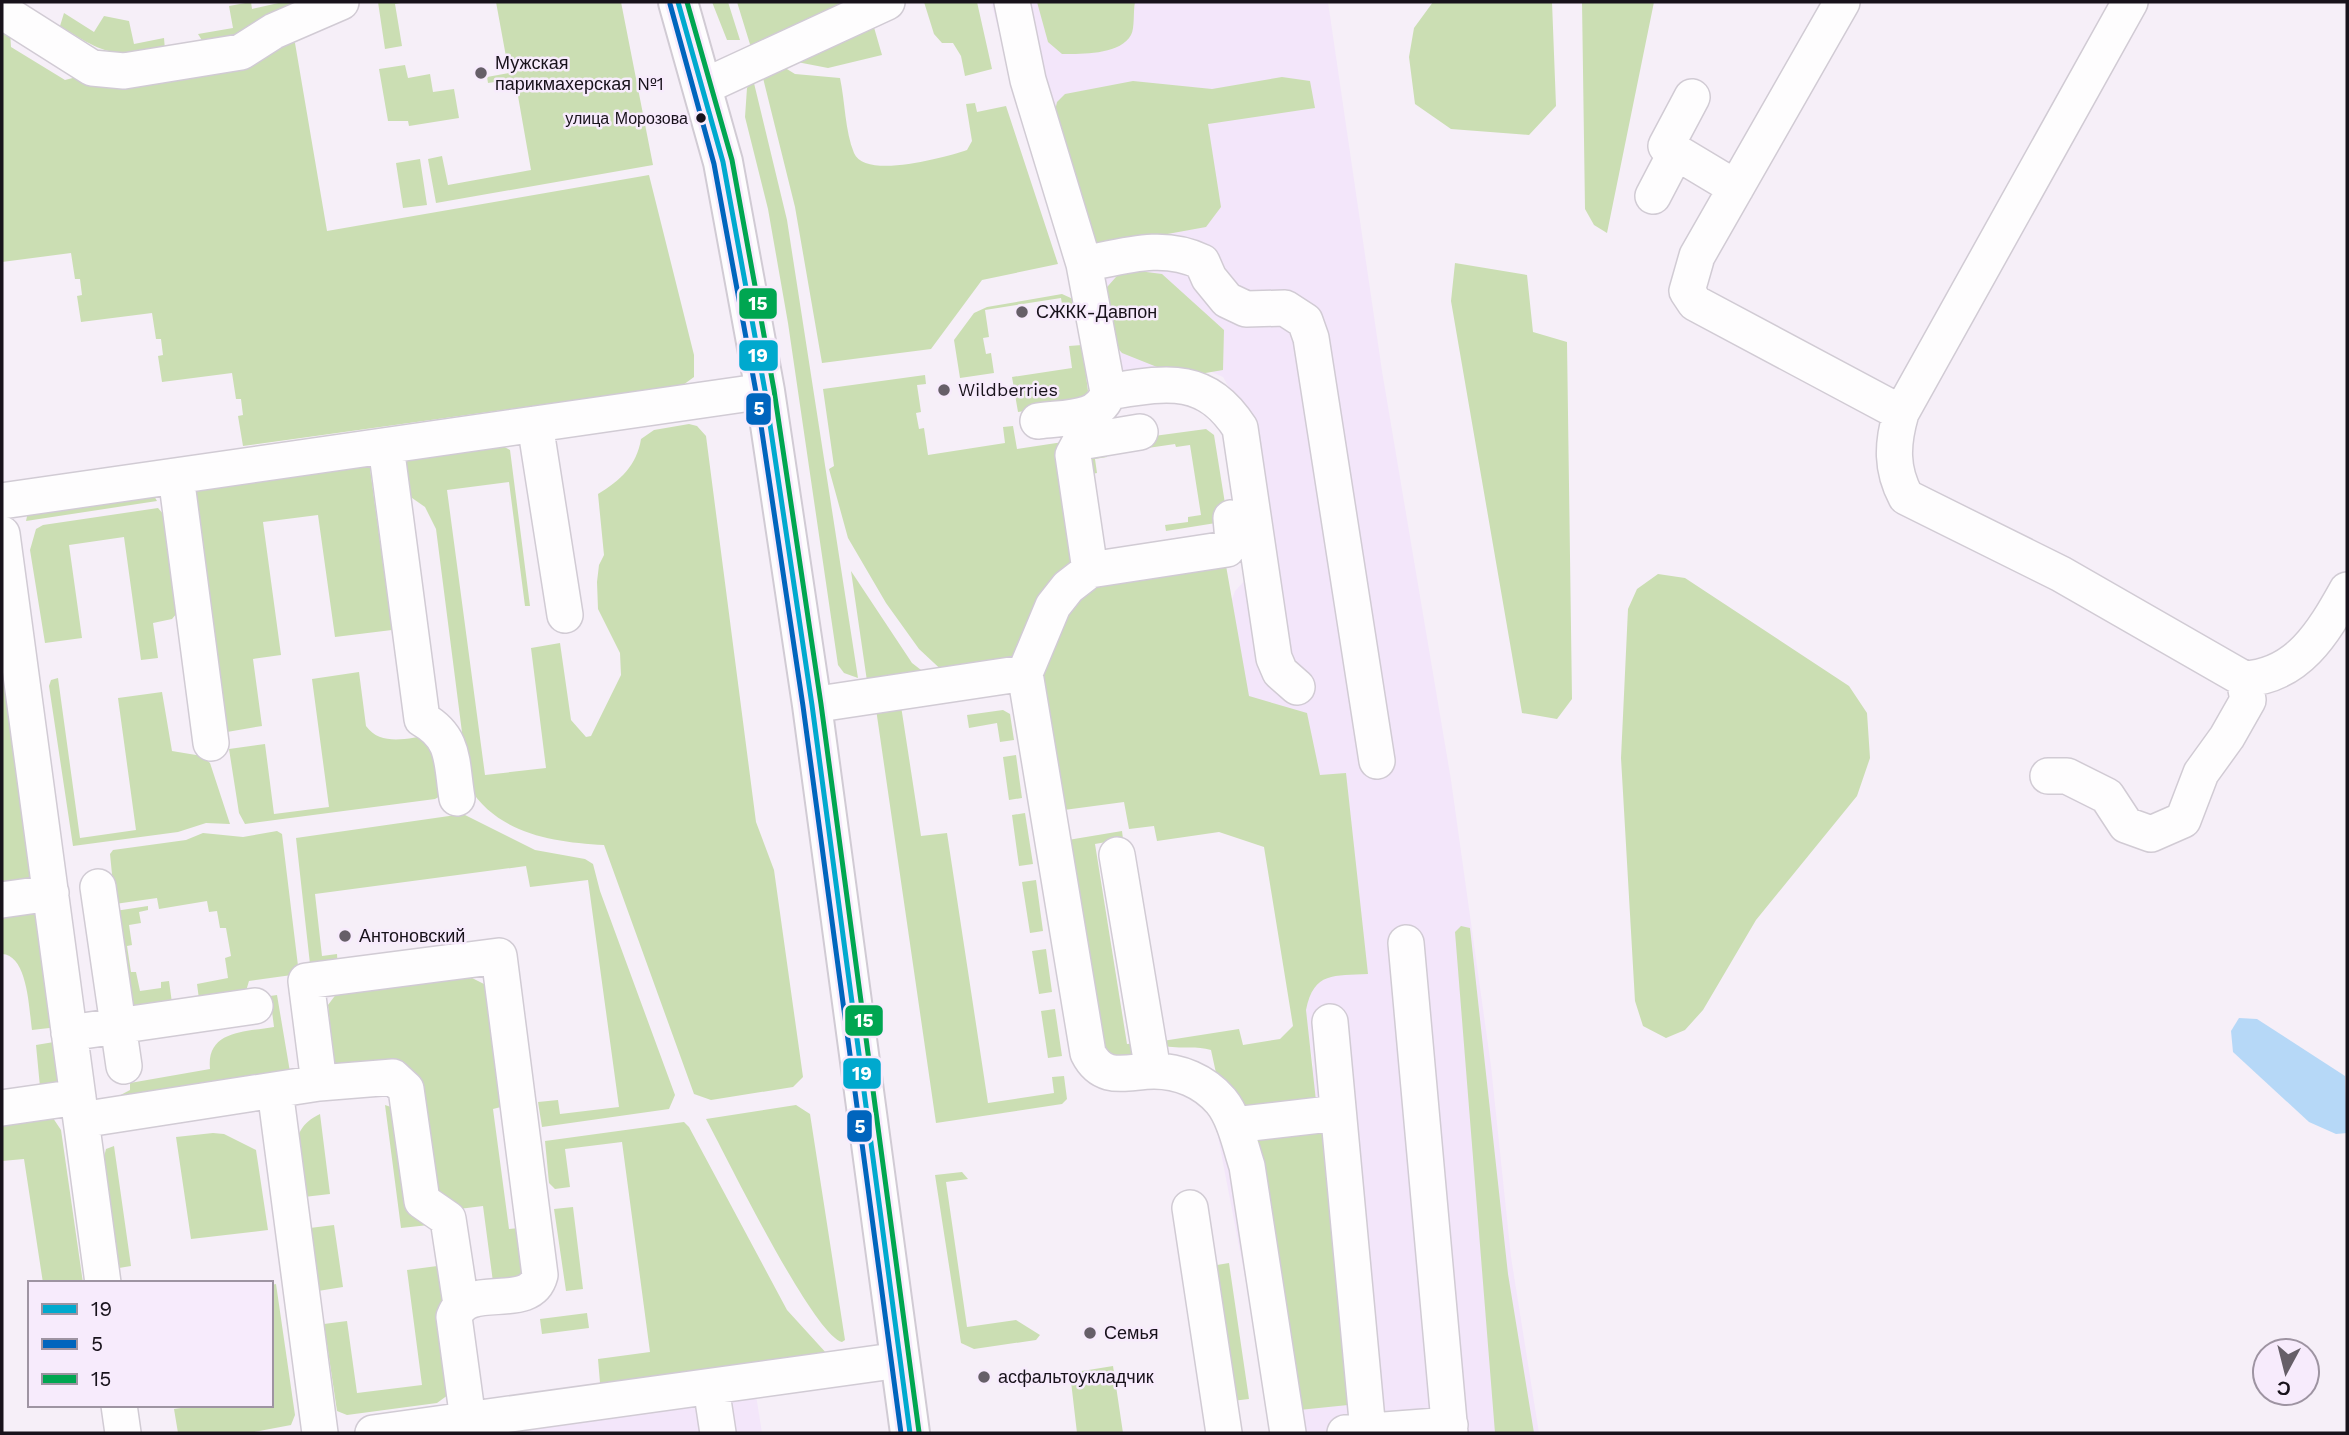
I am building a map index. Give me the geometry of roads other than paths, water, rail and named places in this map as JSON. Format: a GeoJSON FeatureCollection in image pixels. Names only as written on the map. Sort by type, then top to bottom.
{"type":"FeatureCollection","features":[{"type":"Feature","properties":{"kind":"main road"},"geometry":{"type":"LineString","coordinates":[[678,2],[723,162],[765,391],[812,705],[910,1433]]}},
{"type":"Feature","properties":{"kind":"street"},"geometry":{"type":"LineString","coordinates":[[2,11],[92,68],[124,71],[241,52],[274,31],[341,2]]}},
{"type":"Feature","properties":{"kind":"street"},"geometry":{"type":"LineString","coordinates":[[703,87],[887,2]]}},
{"type":"Feature","properties":{"kind":"street"},"geometry":{"type":"LineString","coordinates":[[1012,2],[1028,80],[1084,264],[1108,392],[1105,404],[1096,413],[1038,421]]}},
{"type":"Feature","properties":{"kind":"street"},"geometry":{"type":"LineString","coordinates":[[1842,2],[1697,256],[1687,291],[1695,303],[1901,413]]}},
{"type":"Feature","properties":{"kind":"street"},"geometry":{"type":"LineString","coordinates":[[2130,2],[1901,413],[1893,450],[1896,479],[1906,497],[2061,574],[2244,679],[2264,678],[2280,671],[2338,635],[2347,590]]}},
{"type":"Feature","properties":{"kind":"street"},"geometry":{"type":"LineString","coordinates":[[1692,97],[1666,146],[1736,188]]}},
{"type":"Feature","properties":{"kind":"street"},"geometry":{"type":"LineString","coordinates":[[1653,197],[1676,152]]}},
{"type":"Feature","properties":{"kind":"street"},"geometry":{"type":"LineString","coordinates":[[1084,264],[1153,251],[1183,253],[1202,262],[1209,278],[1227,300],[1246,309],[1285,309],[1305,321],[1311,338],[1377,761]]}},
{"type":"Feature","properties":{"kind":"street"},"geometry":{"type":"LineString","coordinates":[[1108,392],[1158,384],[1181,384],[1202,391],[1227,409],[1240,428],[1274,658],[1280,672],[1297,687]]}},
{"type":"Feature","properties":{"kind":"street"},"geometry":{"type":"LineString","coordinates":[[2,500],[765,391]]}},
{"type":"Feature","properties":{"kind":"street"},"geometry":{"type":"LineString","coordinates":[[535,424],[565,615]]}},
{"type":"Feature","properties":{"kind":"street"},"geometry":{"type":"LineString","coordinates":[[1090,570],[1073,455],[1075,447],[1080,442],[1140,432]]}},
{"type":"Feature","properties":{"kind":"street"},"geometry":{"type":"LineString","coordinates":[[386,446],[422,719],[443,732],[448,743],[457,799]]}},
{"type":"Feature","properties":{"kind":"street"},"geometry":{"type":"LineString","coordinates":[[176,476],[211,743]]}},
{"type":"Feature","properties":{"kind":"street"},"geometry":{"type":"LineString","coordinates":[[1231,518],[1233,540],[1227,549],[1090,570],[1068,587],[1052,606],[1025,673],[1088,1053],[1094,1065],[1108,1074],[1153,1071],[1179,1073],[1203,1084],[1222,1102],[1234,1125],[1247,1166],[1288,1433]]}},
{"type":"Feature","properties":{"kind":"street"},"geometry":{"type":"LineString","coordinates":[[2,534],[103,1281]]}},
{"type":"Feature","properties":{"kind":"street"},"geometry":{"type":"LineString","coordinates":[[812,705],[1025,673]]}},
{"type":"Feature","properties":{"kind":"street"},"geometry":{"type":"LineString","coordinates":[[2048,776],[2067,776],[2106,796],[2126,825],[2151,834],[2183,820],[2201,773],[2227,737],[2248,700],[2244,679]]}},
{"type":"Feature","properties":{"kind":"street"},"geometry":{"type":"LineString","coordinates":[[1117,855],[1153,1071]]}},
{"type":"Feature","properties":{"kind":"street"},"geometry":{"type":"LineString","coordinates":[[98,887],[124,1066]]}},
{"type":"Feature","properties":{"kind":"street"},"geometry":{"type":"LineString","coordinates":[[2,900],[51,893]]}},
{"type":"Feature","properties":{"kind":"street"},"geometry":{"type":"LineString","coordinates":[[1330,1023],[1338,1113],[1356,1432],[1450,1429],[1406,943]]}},
{"type":"Feature","properties":{"kind":"street"},"geometry":{"type":"LineString","coordinates":[[319,1083],[306,981],[499,956],[540,1275],[538,1283],[525,1293],[467,1300],[461,1304],[454,1317],[468,1420]]}},
{"type":"Feature","properties":{"kind":"street"},"geometry":{"type":"LineString","coordinates":[[69,1033],[255,1006]]}},
{"type":"Feature","properties":{"kind":"street"},"geometry":{"type":"LineString","coordinates":[[2,1108],[80,1108],[275,1090],[383,1075],[393,1077],[405,1089],[422,1201],[448,1219],[461,1304]]}},
{"type":"Feature","properties":{"kind":"street"},"geometry":{"type":"LineString","coordinates":[[275,1090],[320,1433]]}},
{"type":"Feature","properties":{"kind":"street"},"geometry":{"type":"LineString","coordinates":[[1234,1125],[1338,1113]]}},
{"type":"Feature","properties":{"kind":"street"},"geometry":{"type":"LineString","coordinates":[[1190,1208],[1224,1433]]}},
{"type":"Feature","properties":{"kind":"street"},"geometry":{"type":"LineString","coordinates":[[373,1433],[432,1429],[468,1420],[900,1360]]}},
{"type":"Feature","properties":{"kind":"street"},"geometry":{"type":"LineString","coordinates":[[711,1387],[718,1433]]}},
{"type":"Feature","properties":{"kind":"street"},"geometry":{"type":"LineString","coordinates":[[119,1407],[123,1433]]}},
{"type":"Feature","properties":{"kind":"water"},"geometry":{"type":"Polygon","coordinates":[[[2239,1018],[2257,1019],[2345,1076],[2347,1133],[2336,1134],[2309,1122],[2233,1052],[2231,1031],[2239,1018]]]}},
{"type":"Feature","properties":{"kind":"place","name":"Мужская парикмахерская №1"},"geometry":{"type":"Point","coordinates":[481,73]}},
{"type":"Feature","properties":{"kind":"place","name":"улица Морозова"},"geometry":{"type":"Point","coordinates":[701,118]}},
{"type":"Feature","properties":{"kind":"place","name":"СЖКК-Давпон"},"geometry":{"type":"Point","coordinates":[1022,312]}},
{"type":"Feature","properties":{"kind":"place","name":"Wildberries"},"geometry":{"type":"Point","coordinates":[944,390]}},
{"type":"Feature","properties":{"kind":"place","name":"Антоновский"},"geometry":{"type":"Point","coordinates":[345,936]}},
{"type":"Feature","properties":{"kind":"place","name":"Семья"},"geometry":{"type":"Point","coordinates":[1090,1333]}},
{"type":"Feature","properties":{"kind":"place","name":"асфальтоукладчик"},"geometry":{"type":"Point","coordinates":[984,1377]}}]}
